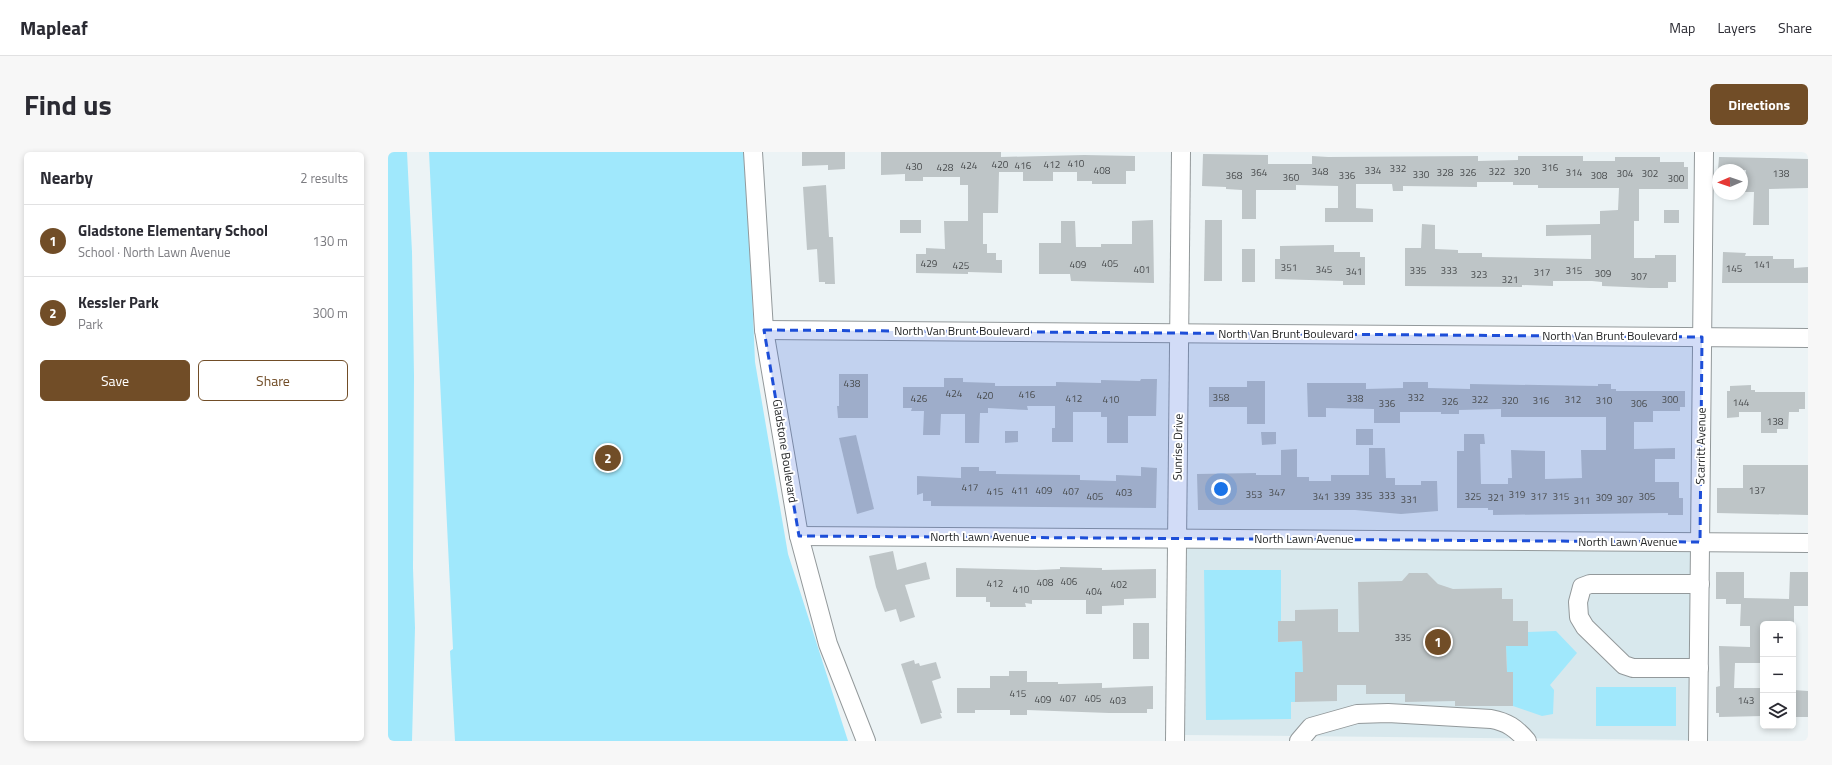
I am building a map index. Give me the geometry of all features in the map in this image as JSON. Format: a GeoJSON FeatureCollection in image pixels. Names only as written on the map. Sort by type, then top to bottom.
{"type":"FeatureCollection","features":[{"type":"Feature","properties":{"kind":"street","name":"Gladstone Boulevard"},"geometry":{"type":"LineString","coordinates":[[754,152],[764,330],[799,536],[828,644],[866,741]]}},
{"type":"Feature","properties":{"kind":"street","name":"Sunrise Drive"},"geometry":{"type":"LineString","coordinates":[[1175,741],[1181,152]]}},
{"type":"Feature","properties":{"kind":"street","name":"Scarritt Avenue"},"geometry":{"type":"LineString","coordinates":[[1698,741],[1704,152]]}},
{"type":"Feature","properties":{"kind":"street","name":"North Van Brunt Boulevard"},"geometry":{"type":"LineString","coordinates":[[764,330],[1808,338]]}},
{"type":"Feature","properties":{"kind":"street","name":"North Lawn Avenue"},"geometry":{"type":"LineString","coordinates":[[799,536],[1808,543]]}},
{"type":"Feature","properties":{"kind":"street"},"geometry":{"type":"LineString","coordinates":[[1699,668],[1633,668],[1624,665],[1585,627],[1579,617],[1578,602],[1582,587],[1590,584],[1700,584]]}},
{"type":"Feature","properties":{"kind":"street"},"geometry":{"type":"LineString","coordinates":[[1299,741],[1311,727],[1338,718],[1356,714],[1388,713],[1490,719],[1506,722],[1519,731],[1527,741]]}},
{"type":"Feature","properties":{"kind":"highlighted area"},"geometry":{"type":"Polygon","coordinates":[[[764,330],[1702,337],[1700,542],[799,536],[764,330]]]}},
{"type":"Feature","properties":{"kind":"shaded area"},"geometry":{"type":"Polygon","coordinates":[[[388,152],[407,152],[412,252],[414,376],[413,568],[415,628],[412,741],[388,741],[388,152]]]}},
{"type":"Feature","properties":{"kind":"shaded area"},"geometry":{"type":"Polygon","coordinates":[[[429,152],[746,152],[755,362],[788,554],[848,741],[455,741],[450,651],[453,649],[429,152]]]}},
{"type":"Feature","properties":{"kind":"shaded area"},"geometry":{"type":"Polygon","coordinates":[[[1187,548],[1692,549],[1688,740],[1185,735],[1187,548]]]}},
{"type":"Feature","properties":{"kind":"shaded area"},"geometry":{"type":"Polygon","coordinates":[[[1204,570],[1281,570],[1281,621],[1278,642],[1302,641],[1303,672],[1295,673],[1295,702],[1291,702],[1291,719],[1206,720],[1204,570]]]}},
{"type":"Feature","properties":{"kind":"shaded area"},"geometry":{"type":"Polygon","coordinates":[[[1556,631],[1577,653],[1550,685],[1554,690],[1553,714],[1542,716],[1513,706],[1513,672],[1507,672],[1506,646],[1528,645],[1528,632],[1556,631]]]}},
{"type":"Feature","properties":{"kind":"shaded area"},"geometry":{"type":"Polygon","coordinates":[[[1596,687],[1676,687],[1676,726],[1596,726],[1596,687]]]}},
{"type":"Feature","properties":{"kind":"building"},"geometry":{"type":"Polygon","coordinates":[[[802,152],[845,152],[845,169],[828,170],[828,165],[802,166],[802,152]]]}},
{"type":"Feature","properties":{"kind":"building"},"geometry":{"type":"Polygon","coordinates":[[[881,152],[1001,152],[1001,157],[1084,155],[1135,156],[1135,171],[1126,171],[1126,184],[1092,184],[1092,181],[1077,181],[1077,172],[1053,172],[1053,181],[1023,181],[1023,172],[999,172],[998,213],[983,213],[983,244],[987,244],[987,253],[996,253],[996,260],[1002,260],[1002,273],[916,273],[916,254],[926,254],[926,248],[945,249],[944,221],[968,221],[968,185],[960,185],[960,177],[923,177],[923,181],[905,181],[905,174],[881,175],[881,152]]]}},
{"type":"Feature","properties":{"kind":"building"},"geometry":{"type":"Polygon","coordinates":[[[1203,154],[1268,155],[1268,164],[1312,164],[1312,156],[1478,156],[1478,161],[1518,160],[1518,156],[1583,156],[1583,161],[1615,161],[1615,157],[1660,157],[1660,162],[1684,162],[1684,167],[1688,167],[1688,189],[1639,189],[1639,221],[1634,221],[1634,258],[1655,258],[1655,255],[1676,255],[1676,282],[1668,282],[1668,288],[1602,286],[1602,282],[1592,281],[1553,281],[1553,286],[1522,285],[1522,287],[1405,286],[1405,248],[1421,248],[1422,224],[1435,225],[1435,249],[1458,250],[1458,253],[1482,253],[1482,257],[1591,259],[1591,235],[1546,236],[1546,225],[1600,224],[1600,211],[1618,210],[1619,188],[1538,188],[1538,185],[1513,185],[1513,182],[1477,182],[1477,187],[1403,186],[1403,191],[1393,191],[1392,184],[1356,184],[1356,208],[1373,209],[1373,222],[1325,222],[1325,208],[1338,208],[1338,186],[1296,185],[1296,190],[1256,190],[1256,219],[1242,219],[1242,190],[1226,189],[1226,187],[1202,186],[1203,154]]]}},
{"type":"Feature","properties":{"kind":"building"},"geometry":{"type":"Polygon","coordinates":[[[1719,157],[1808,159],[1808,188],[1769,189],[1769,225],[1753,225],[1754,192],[1748,192],[1748,164],[1718,164],[1719,157]]]}},
{"type":"Feature","properties":{"kind":"building"},"geometry":{"type":"Polygon","coordinates":[[[826,185],[829,237],[833,237],[835,284],[825,284],[825,282],[819,282],[817,249],[807,250],[803,187],[826,185]]]}},
{"type":"Feature","properties":{"kind":"building"},"geometry":{"type":"Polygon","coordinates":[[[1664,210],[1679,210],[1679,223],[1664,223],[1664,210]]]}},
{"type":"Feature","properties":{"kind":"building"},"geometry":{"type":"Polygon","coordinates":[[[900,220],[921,220],[921,233],[900,233],[900,220]]]}},
{"type":"Feature","properties":{"kind":"building"},"geometry":{"type":"Polygon","coordinates":[[[1153,220],[1154,283],[1071,281],[1070,274],[1039,274],[1039,243],[1061,243],[1061,221],[1075,221],[1076,247],[1101,247],[1101,244],[1132,244],[1132,221],[1153,220]]]}},
{"type":"Feature","properties":{"kind":"building"},"geometry":{"type":"Polygon","coordinates":[[[1205,220],[1222,220],[1222,281],[1204,281],[1205,220]]]}},
{"type":"Feature","properties":{"kind":"building"},"geometry":{"type":"Polygon","coordinates":[[[1334,245],[1334,252],[1360,252],[1360,257],[1365,257],[1365,285],[1343,285],[1343,281],[1275,279],[1275,259],[1280,259],[1280,246],[1334,245]]]}},
{"type":"Feature","properties":{"kind":"building"},"geometry":{"type":"Polygon","coordinates":[[[1242,249],[1255,249],[1255,282],[1242,282],[1242,249]]]}},
{"type":"Feature","properties":{"kind":"building"},"geometry":{"type":"Polygon","coordinates":[[[1723,252],[1746,253],[1745,256],[1773,256],[1773,259],[1794,259],[1794,268],[1808,267],[1808,283],[1722,283],[1723,252]]]}},
{"type":"Feature","properties":{"kind":"building"},"geometry":{"type":"Polygon","coordinates":[[[839,374],[868,374],[868,418],[838,418],[837,406],[839,406],[839,374]]]}},
{"type":"Feature","properties":{"kind":"building"},"geometry":{"type":"Polygon","coordinates":[[[944,378],[963,378],[963,382],[995,383],[995,386],[1056,386],[1056,382],[1101,383],[1101,380],[1140,381],[1141,379],[1157,379],[1156,416],[1128,416],[1128,443],[1107,443],[1107,417],[1101,417],[1101,412],[1073,412],[1073,442],[1052,442],[1052,428],[1055,428],[1055,406],[1027,406],[1028,410],[988,408],[988,413],[980,413],[979,443],[965,443],[965,414],[941,414],[940,435],[923,435],[924,411],[911,411],[912,408],[903,408],[903,387],[944,387],[944,378]]]}},
{"type":"Feature","properties":{"kind":"building"},"geometry":{"type":"Polygon","coordinates":[[[1247,381],[1265,381],[1265,424],[1247,424],[1247,407],[1209,407],[1209,387],[1247,387],[1247,381]]]}},
{"type":"Feature","properties":{"kind":"building"},"geometry":{"type":"Polygon","coordinates":[[[1403,382],[1428,382],[1428,388],[1470,389],[1470,384],[1598,386],[1598,384],[1611,384],[1611,389],[1616,389],[1616,391],[1685,391],[1685,407],[1680,407],[1680,411],[1653,411],[1653,422],[1634,422],[1634,449],[1675,448],[1675,459],[1655,459],[1655,482],[1679,482],[1679,498],[1683,498],[1683,515],[1668,515],[1668,513],[1493,515],[1493,510],[1488,510],[1488,508],[1457,508],[1457,451],[1464,451],[1464,434],[1484,434],[1485,444],[1480,444],[1481,484],[1508,484],[1508,478],[1512,478],[1511,450],[1545,451],[1545,479],[1582,478],[1581,450],[1606,450],[1606,417],[1501,417],[1501,409],[1459,410],[1459,414],[1441,414],[1441,412],[1400,412],[1400,423],[1374,423],[1374,409],[1326,408],[1326,417],[1308,417],[1307,383],[1366,383],[1366,389],[1403,388],[1403,382]]]}},
{"type":"Feature","properties":{"kind":"building"},"geometry":{"type":"Polygon","coordinates":[[[1751,385],[1751,390],[1755,390],[1755,392],[1805,392],[1805,409],[1799,409],[1799,412],[1789,412],[1788,429],[1777,429],[1777,433],[1761,433],[1761,412],[1739,412],[1739,417],[1727,418],[1727,391],[1730,391],[1730,386],[1751,385]]]}},
{"type":"Feature","properties":{"kind":"building"},"geometry":{"type":"Polygon","coordinates":[[[1356,429],[1373,429],[1373,445],[1356,445],[1356,429]]]}},
{"type":"Feature","properties":{"kind":"building"},"geometry":{"type":"Polygon","coordinates":[[[1005,431],[1018,431],[1018,442],[1005,443],[1005,431]]]}},
{"type":"Feature","properties":{"kind":"building"},"geometry":{"type":"Polygon","coordinates":[[[1261,432],[1276,432],[1276,444],[1262,445],[1261,432]]]}},
{"type":"Feature","properties":{"kind":"building"},"geometry":{"type":"Polygon","coordinates":[[[856,435],[874,509],[857,514],[839,438],[856,435]]]}},
{"type":"Feature","properties":{"kind":"building"},"geometry":{"type":"Polygon","coordinates":[[[1369,448],[1385,448],[1386,478],[1395,478],[1395,485],[1421,485],[1421,481],[1437,481],[1438,511],[1401,514],[1355,510],[1198,510],[1197,474],[1256,473],[1256,475],[1281,475],[1281,450],[1297,449],[1297,477],[1309,477],[1309,481],[1331,481],[1331,475],[1369,475],[1369,448]]]}},
{"type":"Feature","properties":{"kind":"building"},"geometry":{"type":"Polygon","coordinates":[[[1743,465],[1808,465],[1808,515],[1717,513],[1717,488],[1743,488],[1743,465]]]}},
{"type":"Feature","properties":{"kind":"building"},"geometry":{"type":"Polygon","coordinates":[[[961,467],[979,467],[979,471],[996,471],[996,474],[1080,475],[1080,480],[1116,481],[1116,475],[1141,476],[1141,467],[1157,468],[1156,508],[931,506],[931,501],[923,501],[923,493],[917,495],[917,476],[961,478],[961,467]]]}},
{"type":"Feature","properties":{"kind":"building"},"geometry":{"type":"Polygon","coordinates":[[[893,551],[897,570],[926,562],[930,579],[905,585],[915,617],[900,622],[896,609],[885,612],[876,587],[869,556],[893,551]]]}},
{"type":"Feature","properties":{"kind":"building"},"geometry":{"type":"Polygon","coordinates":[[[1060,567],[1102,568],[1102,570],[1156,569],[1156,598],[1124,599],[1124,605],[1102,606],[1102,614],[1086,614],[1086,600],[1032,600],[1032,604],[1025,603],[1026,607],[990,607],[990,602],[986,602],[986,597],[956,597],[956,568],[1036,570],[1060,569],[1060,567]]]}},
{"type":"Feature","properties":{"kind":"building"},"geometry":{"type":"Polygon","coordinates":[[[1716,572],[1744,572],[1744,598],[1789,599],[1790,572],[1808,572],[1808,606],[1794,606],[1794,621],[1760,621],[1760,663],[1735,663],[1734,688],[1760,688],[1760,716],[1719,717],[1719,713],[1716,713],[1716,687],[1720,686],[1719,646],[1750,647],[1750,626],[1740,626],[1741,604],[1726,604],[1726,599],[1716,599],[1716,572]]]}},
{"type":"Feature","properties":{"kind":"building"},"geometry":{"type":"Polygon","coordinates":[[[1409,573],[1427,573],[1438,584],[1453,589],[1502,588],[1502,599],[1513,599],[1513,621],[1528,621],[1528,646],[1506,646],[1507,672],[1513,672],[1513,706],[1455,706],[1455,701],[1405,702],[1405,694],[1366,694],[1366,685],[1337,685],[1337,701],[1295,702],[1295,672],[1303,672],[1302,641],[1278,642],[1278,621],[1295,621],[1295,610],[1338,609],[1338,632],[1359,632],[1358,582],[1402,581],[1409,573]]]}},
{"type":"Feature","properties":{"kind":"building"},"geometry":{"type":"Polygon","coordinates":[[[1133,623],[1149,623],[1149,659],[1133,659],[1133,623]]]}},
{"type":"Feature","properties":{"kind":"building"},"geometry":{"type":"Polygon","coordinates":[[[914,660],[915,664],[919,663],[920,666],[936,662],[941,678],[932,681],[942,713],[940,713],[942,718],[921,724],[901,664],[914,660]]]}},
{"type":"Feature","properties":{"kind":"building"},"geometry":{"type":"Polygon","coordinates":[[[1009,671],[1027,671],[1027,682],[1058,682],[1058,684],[1102,683],[1102,688],[1153,686],[1153,709],[1147,709],[1147,713],[1027,710],[1027,715],[1010,715],[1010,710],[975,710],[975,713],[957,713],[957,688],[990,688],[990,676],[1009,676],[1009,671]]]}},
{"type":"Feature","properties":{"kind":"building"},"geometry":{"type":"Polygon","coordinates":[[[1796,690],[1808,691],[1808,717],[1796,717],[1796,690]]]}},
{"type":"Feature","properties":{"kind":"place","name":"Kessler Park"},"geometry":{"type":"Point","coordinates":[608,458]}},
{"type":"Feature","properties":{"kind":"place","name":"Gladstone Elementary School"},"geometry":{"type":"Point","coordinates":[1438,642]}}]}
